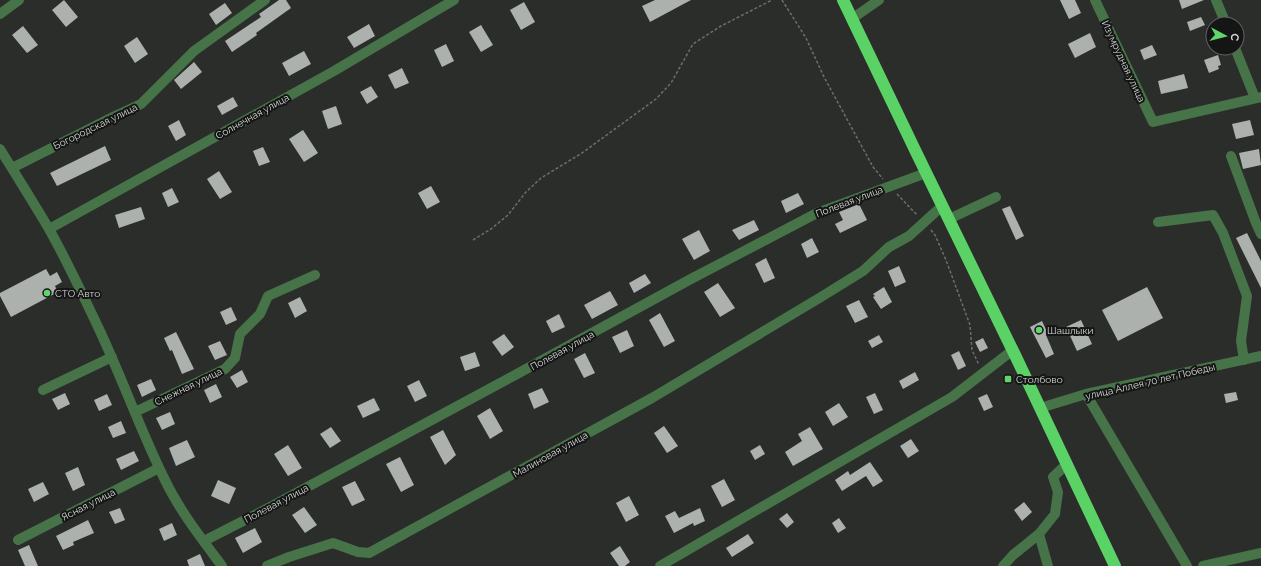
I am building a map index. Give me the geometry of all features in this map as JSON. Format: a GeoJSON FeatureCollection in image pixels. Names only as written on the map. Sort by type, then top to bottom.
{"type":"FeatureCollection","features":[{"type":"Feature","properties":{"kind":"highway"},"geometry":{"type":"LineString","coordinates":[[843,0],[1013,350],[1115,566]]}},
{"type":"Feature","properties":{"kind":"street"},"geometry":{"type":"LineString","coordinates":[[0,14],[19,0]]}},
{"type":"Feature","properties":{"kind":"street","name":"Богородская улица"},"geometry":{"type":"LineString","coordinates":[[12,168],[141,104],[194,51],[265,0]]}},
{"type":"Feature","properties":{"kind":"street","name":"Солнечная улица"},"geometry":{"type":"LineString","coordinates":[[49,228],[334,71],[454,0]]}},
{"type":"Feature","properties":{"kind":"street"},"geometry":{"type":"LineString","coordinates":[[852,18],[879,0]]}},
{"type":"Feature","properties":{"kind":"street","name":"Изумрудная улица"},"geometry":{"type":"LineString","coordinates":[[1095,0],[1153,122],[1258,97]]}},
{"type":"Feature","properties":{"kind":"street"},"geometry":{"type":"LineString","coordinates":[[1216,0],[1223,16]]}},
{"type":"Feature","properties":{"kind":"street"},"geometry":{"type":"LineString","coordinates":[[1239,56],[1258,97]]}},
{"type":"Feature","properties":{"kind":"street"},"geometry":{"type":"LineString","coordinates":[[0,149],[49,228],[112,357],[159,468],[177,502],[222,566]]}},
{"type":"Feature","properties":{"kind":"street"},"geometry":{"type":"LineString","coordinates":[[1231,156],[1261,234]]}},
{"type":"Feature","properties":{"kind":"street","name":"Полевая улица"},"geometry":{"type":"LineString","coordinates":[[204,541],[288,498],[682,284],[817,213],[926,173]]}},
{"type":"Feature","properties":{"kind":"street"},"geometry":{"type":"LineString","coordinates":[[949,219],[996,196]]}},
{"type":"Feature","properties":{"kind":"street","name":"Малиновая улица"},"geometry":{"type":"LineString","coordinates":[[267,566],[289,557],[333,543],[358,552],[370,553],[652,398],[821,297],[863,271],[889,247],[909,236],[942,206]]}},
{"type":"Feature","properties":{"kind":"street"},"geometry":{"type":"LineString","coordinates":[[1158,222],[1213,215],[1223,233],[1247,296],[1241,342],[1244,360]]}},
{"type":"Feature","properties":{"kind":"street","name":"Снежная улица"},"geometry":{"type":"LineString","coordinates":[[135,412],[225,369],[236,358],[240,334],[260,314],[268,296],[315,276]]}},
{"type":"Feature","properties":{"kind":"street"},"geometry":{"type":"LineString","coordinates":[[660,566],[952,397],[1013,350]]}},
{"type":"Feature","properties":{"kind":"street","name":"улица Аллея 70 лет Победы"},"geometry":{"type":"LineString","coordinates":[[1040,408],[1086,394],[1261,356]]}},
{"type":"Feature","properties":{"kind":"street"},"geometry":{"type":"LineString","coordinates":[[43,390],[112,357]]}},
{"type":"Feature","properties":{"kind":"street"},"geometry":{"type":"LineString","coordinates":[[1086,394],[1187,566]]}},
{"type":"Feature","properties":{"kind":"street"},"geometry":{"type":"LineString","coordinates":[[1002,566],[1039,534],[1054,514],[1058,492],[1053,477],[1067,464]]}},
{"type":"Feature","properties":{"kind":"street","name":"Ясная улица"},"geometry":{"type":"LineString","coordinates":[[18,540],[159,468]]}},
{"type":"Feature","properties":{"kind":"street"},"geometry":{"type":"LineString","coordinates":[[1039,534],[1048,566]]}},
{"type":"Feature","properties":{"kind":"street"},"geometry":{"type":"LineString","coordinates":[[1203,566],[1261,553]]}},
{"type":"Feature","properties":{"kind":"path"},"geometry":{"type":"LineString","coordinates":[[473,240],[491,229],[508,215],[526,192],[541,178],[582,152],[656,99],[671,83],[693,44],[720,26],[772,0]]}},
{"type":"Feature","properties":{"kind":"path"},"geometry":{"type":"LineString","coordinates":[[782,0],[806,38],[824,77],[873,167],[935,235],[970,325],[972,350],[982,374]]}},
{"type":"Feature","properties":{"kind":"building"},"geometry":{"type":"Polygon","coordinates":[[[64,0],[78,17],[66,27],[52,10],[64,0]]]}},
{"type":"Feature","properties":{"kind":"building"},"geometry":{"type":"Polygon","coordinates":[[[279,0],[286,0],[291,8],[256,33],[257,35],[232,52],[225,41],[261,17],[259,14],[279,0]]]}},
{"type":"Feature","properties":{"kind":"building"},"geometry":{"type":"Polygon","coordinates":[[[655,0],[691,0],[650,22],[642,6],[655,0]]]}},
{"type":"Feature","properties":{"kind":"building"},"geometry":{"type":"Polygon","coordinates":[[[1060,0],[1075,0],[1081,13],[1069,19],[1060,0]]]}},
{"type":"Feature","properties":{"kind":"building"},"geometry":{"type":"Polygon","coordinates":[[[1179,0],[1204,0],[1182,9],[1179,0]]]}},
{"type":"Feature","properties":{"kind":"building"},"geometry":{"type":"Polygon","coordinates":[[[524,2],[535,22],[521,30],[510,10],[524,2]]]}},
{"type":"Feature","properties":{"kind":"building"},"geometry":{"type":"Polygon","coordinates":[[[225,3],[232,13],[216,25],[209,14],[225,3]]]}},
{"type":"Feature","properties":{"kind":"building"},"geometry":{"type":"Polygon","coordinates":[[[1201,17],[1205,25],[1190,31],[1187,22],[1201,17]]]}},
{"type":"Feature","properties":{"kind":"building"},"geometry":{"type":"Polygon","coordinates":[[[369,24],[375,36],[354,48],[347,37],[369,24]]]}},
{"type":"Feature","properties":{"kind":"building"},"geometry":{"type":"Polygon","coordinates":[[[481,25],[493,45],[481,52],[469,32],[481,25]]]}},
{"type":"Feature","properties":{"kind":"building"},"geometry":{"type":"Polygon","coordinates":[[[23,26],[38,45],[27,53],[12,35],[23,26]]]}},
{"type":"Feature","properties":{"kind":"building"},"geometry":{"type":"Polygon","coordinates":[[[1090,33],[1096,47],[1075,58],[1068,44],[1090,33]]]}},
{"type":"Feature","properties":{"kind":"building"},"geometry":{"type":"Polygon","coordinates":[[[137,37],[148,54],[135,63],[124,46],[137,37]]]}},
{"type":"Feature","properties":{"kind":"building"},"geometry":{"type":"Polygon","coordinates":[[[446,44],[454,61],[442,67],[434,50],[446,44]]]}},
{"type":"Feature","properties":{"kind":"building"},"geometry":{"type":"Polygon","coordinates":[[[1152,45],[1157,55],[1144,60],[1140,50],[1152,45]]]}},
{"type":"Feature","properties":{"kind":"building"},"geometry":{"type":"Polygon","coordinates":[[[304,51],[311,64],[289,76],[282,63],[304,51]]]}},
{"type":"Feature","properties":{"kind":"building"},"geometry":{"type":"Polygon","coordinates":[[[1218,56],[1221,65],[1218,66],[1219,69],[1209,73],[1204,60],[1218,56]]]}},
{"type":"Feature","properties":{"kind":"building"},"geometry":{"type":"Polygon","coordinates":[[[194,62],[202,72],[181,89],[174,80],[194,62]]]}},
{"type":"Feature","properties":{"kind":"building"},"geometry":{"type":"Polygon","coordinates":[[[402,68],[409,83],[395,89],[388,75],[402,68]]]}},
{"type":"Feature","properties":{"kind":"building"},"geometry":{"type":"Polygon","coordinates":[[[1184,74],[1188,88],[1161,94],[1158,81],[1184,74]]]}},
{"type":"Feature","properties":{"kind":"building"},"geometry":{"type":"Polygon","coordinates":[[[371,86],[378,97],[367,104],[360,92],[371,86]]]}},
{"type":"Feature","properties":{"kind":"building"},"geometry":{"type":"Polygon","coordinates":[[[233,97],[238,106],[222,115],[217,106],[233,97]]]}},
{"type":"Feature","properties":{"kind":"building"},"geometry":{"type":"Polygon","coordinates":[[[336,106],[342,124],[328,129],[322,111],[336,106]]]}},
{"type":"Feature","properties":{"kind":"building"},"geometry":{"type":"Polygon","coordinates":[[[179,120],[186,135],[176,141],[168,126],[179,120]]]}},
{"type":"Feature","properties":{"kind":"building"},"geometry":{"type":"Polygon","coordinates":[[[1250,120],[1254,135],[1236,139],[1232,124],[1250,120]]]}},
{"type":"Feature","properties":{"kind":"building"},"geometry":{"type":"Polygon","coordinates":[[[303,130],[318,153],[304,162],[289,139],[303,130]]]}},
{"type":"Feature","properties":{"kind":"building"},"geometry":{"type":"Polygon","coordinates":[[[105,146],[111,160],[57,186],[50,173],[105,146]]]}},
{"type":"Feature","properties":{"kind":"building"},"geometry":{"type":"Polygon","coordinates":[[[263,147],[270,162],[259,166],[253,151],[263,147]]]}},
{"type":"Feature","properties":{"kind":"building"},"geometry":{"type":"Polygon","coordinates":[[[1259,149],[1261,165],[1243,169],[1239,153],[1259,149]]]}},
{"type":"Feature","properties":{"kind":"building"},"geometry":{"type":"Polygon","coordinates":[[[219,171],[232,192],[220,199],[207,179],[219,171]]]}},
{"type":"Feature","properties":{"kind":"building"},"geometry":{"type":"Polygon","coordinates":[[[431,186],[440,202],[427,209],[418,193],[431,186]]]}},
{"type":"Feature","properties":{"kind":"building"},"geometry":{"type":"Polygon","coordinates":[[[172,188],[179,202],[168,207],[162,193],[172,188]]]}},
{"type":"Feature","properties":{"kind":"building"},"geometry":{"type":"Polygon","coordinates":[[[798,193],[804,204],[786,213],[781,201],[798,193]]]}},
{"type":"Feature","properties":{"kind":"building"},"geometry":{"type":"Polygon","coordinates":[[[859,204],[867,220],[840,233],[835,224],[843,220],[839,212],[859,204]]]}},
{"type":"Feature","properties":{"kind":"building"},"geometry":{"type":"Polygon","coordinates":[[[1010,206],[1024,236],[1016,240],[1002,209],[1010,206]]]}},
{"type":"Feature","properties":{"kind":"building"},"geometry":{"type":"Polygon","coordinates":[[[141,207],[145,219],[119,228],[115,215],[141,207]]]}},
{"type":"Feature","properties":{"kind":"building"},"geometry":{"type":"Polygon","coordinates":[[[754,220],[759,230],[739,240],[732,230],[754,220]]]}},
{"type":"Feature","properties":{"kind":"building"},"geometry":{"type":"Polygon","coordinates":[[[699,230],[710,251],[694,260],[682,239],[699,230]]]}},
{"type":"Feature","properties":{"kind":"building"},"geometry":{"type":"Polygon","coordinates":[[[1247,233],[1261,261],[1261,288],[1236,238],[1247,233]]]}},
{"type":"Feature","properties":{"kind":"building"},"geometry":{"type":"Polygon","coordinates":[[[812,238],[819,252],[807,258],[801,244],[812,238]]]}},
{"type":"Feature","properties":{"kind":"building"},"geometry":{"type":"Polygon","coordinates":[[[766,258],[775,278],[764,283],[755,264],[766,258]]]}},
{"type":"Feature","properties":{"kind":"building"},"geometry":{"type":"Polygon","coordinates":[[[899,266],[906,282],[895,287],[888,271],[899,266]]]}},
{"type":"Feature","properties":{"kind":"building"},"geometry":{"type":"Polygon","coordinates":[[[46,269],[50,276],[57,272],[62,282],[55,286],[58,292],[11,317],[0,296],[0,293],[46,269]]]}},
{"type":"Feature","properties":{"kind":"building"},"geometry":{"type":"Polygon","coordinates":[[[645,274],[651,283],[634,293],[629,283],[645,274]]]}},
{"type":"Feature","properties":{"kind":"building"},"geometry":{"type":"Polygon","coordinates":[[[718,283],[735,308],[720,317],[704,292],[718,283]]]}},
{"type":"Feature","properties":{"kind":"building"},"geometry":{"type":"Polygon","coordinates":[[[884,287],[892,302],[881,309],[873,297],[875,296],[873,294],[884,287]]]}},
{"type":"Feature","properties":{"kind":"building"},"geometry":{"type":"Polygon","coordinates":[[[1147,287],[1163,318],[1118,341],[1102,310],[1147,287]]]}},
{"type":"Feature","properties":{"kind":"building"},"geometry":{"type":"Polygon","coordinates":[[[610,291],[618,305],[592,319],[584,305],[610,291]]]}},
{"type":"Feature","properties":{"kind":"building"},"geometry":{"type":"Polygon","coordinates":[[[300,297],[307,311],[295,318],[288,303],[300,297]]]}},
{"type":"Feature","properties":{"kind":"building"},"geometry":{"type":"Polygon","coordinates":[[[859,300],[868,317],[855,323],[846,306],[859,300]]]}},
{"type":"Feature","properties":{"kind":"building"},"geometry":{"type":"Polygon","coordinates":[[[231,307],[237,320],[226,325],[220,312],[231,307]]]}},
{"type":"Feature","properties":{"kind":"building"},"geometry":{"type":"Polygon","coordinates":[[[660,313],[675,341],[664,347],[649,320],[660,313]]]}},
{"type":"Feature","properties":{"kind":"building"},"geometry":{"type":"Polygon","coordinates":[[[559,314],[565,327],[552,333],[546,321],[559,314]]]}},
{"type":"Feature","properties":{"kind":"building"},"geometry":{"type":"Polygon","coordinates":[[[1081,320],[1092,344],[1077,351],[1066,327],[1081,320]]]}},
{"type":"Feature","properties":{"kind":"building"},"geometry":{"type":"Polygon","coordinates":[[[1042,321],[1054,354],[1046,358],[1030,327],[1042,321]]]}},
{"type":"Feature","properties":{"kind":"building"},"geometry":{"type":"Polygon","coordinates":[[[627,330],[634,346],[620,353],[612,337],[627,330]]]}},
{"type":"Feature","properties":{"kind":"building"},"geometry":{"type":"Polygon","coordinates":[[[176,332],[194,369],[182,374],[172,350],[170,351],[164,338],[176,332]]]}},
{"type":"Feature","properties":{"kind":"building"},"geometry":{"type":"Polygon","coordinates":[[[504,334],[514,347],[502,356],[492,342],[504,334]]]}},
{"type":"Feature","properties":{"kind":"building"},"geometry":{"type":"Polygon","coordinates":[[[879,335],[883,342],[872,348],[868,341],[879,335]]]}},
{"type":"Feature","properties":{"kind":"building"},"geometry":{"type":"Polygon","coordinates":[[[983,338],[988,348],[980,352],[975,342],[983,338]]]}},
{"type":"Feature","properties":{"kind":"building"},"geometry":{"type":"Polygon","coordinates":[[[220,341],[227,355],[215,360],[208,346],[220,341]]]}},
{"type":"Feature","properties":{"kind":"building"},"geometry":{"type":"Polygon","coordinates":[[[959,351],[966,366],[958,370],[951,355],[959,351]]]}},
{"type":"Feature","properties":{"kind":"building"},"geometry":{"type":"Polygon","coordinates":[[[475,352],[480,366],[465,371],[460,357],[475,352]]]}},
{"type":"Feature","properties":{"kind":"building"},"geometry":{"type":"Polygon","coordinates":[[[585,353],[595,373],[584,378],[574,359],[585,353]]]}},
{"type":"Feature","properties":{"kind":"building"},"geometry":{"type":"Polygon","coordinates":[[[242,370],[248,382],[237,388],[230,377],[242,370]]]}},
{"type":"Feature","properties":{"kind":"building"},"geometry":{"type":"Polygon","coordinates":[[[915,372],[919,380],[903,389],[899,381],[915,372]]]}},
{"type":"Feature","properties":{"kind":"building"},"geometry":{"type":"Polygon","coordinates":[[[151,379],[156,390],[142,397],[137,385],[151,379]]]}},
{"type":"Feature","properties":{"kind":"building"},"geometry":{"type":"Polygon","coordinates":[[[419,380],[427,396],[415,402],[407,386],[419,380]]]}},
{"type":"Feature","properties":{"kind":"building"},"geometry":{"type":"Polygon","coordinates":[[[216,384],[222,397],[210,403],[204,390],[216,384]]]}},
{"type":"Feature","properties":{"kind":"building"},"geometry":{"type":"Polygon","coordinates":[[[542,388],[549,402],[534,409],[528,394],[542,388]]]}},
{"type":"Feature","properties":{"kind":"building"},"geometry":{"type":"Polygon","coordinates":[[[1236,392],[1238,400],[1226,403],[1224,394],[1236,392]]]}},
{"type":"Feature","properties":{"kind":"building"},"geometry":{"type":"Polygon","coordinates":[[[65,393],[70,404],[58,410],[52,399],[65,393]]]}},
{"type":"Feature","properties":{"kind":"building"},"geometry":{"type":"Polygon","coordinates":[[[875,393],[883,410],[874,414],[866,397],[875,393]]]}},
{"type":"Feature","properties":{"kind":"building"},"geometry":{"type":"Polygon","coordinates":[[[107,394],[112,405],[99,411],[94,400],[107,394]]]}},
{"type":"Feature","properties":{"kind":"building"},"geometry":{"type":"Polygon","coordinates":[[[987,394],[993,407],[984,411],[978,398],[987,394]]]}},
{"type":"Feature","properties":{"kind":"building"},"geometry":{"type":"Polygon","coordinates":[[[374,398],[380,410],[363,418],[357,406],[374,398]]]}},
{"type":"Feature","properties":{"kind":"building"},"geometry":{"type":"Polygon","coordinates":[[[839,403],[848,417],[833,426],[825,412],[839,403]]]}},
{"type":"Feature","properties":{"kind":"building"},"geometry":{"type":"Polygon","coordinates":[[[490,408],[503,431],[490,439],[477,416],[490,408]]]}},
{"type":"Feature","properties":{"kind":"building"},"geometry":{"type":"Polygon","coordinates":[[[170,412],[175,424],[162,430],[156,418],[170,412]]]}},
{"type":"Feature","properties":{"kind":"building"},"geometry":{"type":"Polygon","coordinates":[[[121,421],[126,433],[113,438],[108,427],[121,421]]]}},
{"type":"Feature","properties":{"kind":"building"},"geometry":{"type":"Polygon","coordinates":[[[664,426],[678,446],[667,453],[654,433],[664,426]]]}},
{"type":"Feature","properties":{"kind":"building"},"geometry":{"type":"Polygon","coordinates":[[[331,427],[341,441],[330,448],[320,434],[331,427]]]}},
{"type":"Feature","properties":{"kind":"building"},"geometry":{"type":"Polygon","coordinates":[[[810,427],[823,449],[793,466],[785,452],[802,441],[798,434],[810,427]]]}},
{"type":"Feature","properties":{"kind":"building"},"geometry":{"type":"Polygon","coordinates":[[[443,430],[456,455],[445,465],[430,437],[443,430]]]}},
{"type":"Feature","properties":{"kind":"building"},"geometry":{"type":"Polygon","coordinates":[[[911,439],[919,451],[908,458],[900,446],[911,439]]]}},
{"type":"Feature","properties":{"kind":"building"},"geometry":{"type":"Polygon","coordinates":[[[187,440],[195,457],[176,466],[169,448],[187,440]]]}},
{"type":"Feature","properties":{"kind":"building"},"geometry":{"type":"Polygon","coordinates":[[[288,445],[302,468],[288,476],[274,454],[288,445]]]}},
{"type":"Feature","properties":{"kind":"building"},"geometry":{"type":"Polygon","coordinates":[[[760,445],[765,454],[755,460],[750,451],[760,445]]]}},
{"type":"Feature","properties":{"kind":"building"},"geometry":{"type":"Polygon","coordinates":[[[134,451],[139,461],[121,470],[116,459],[134,451]]]}},
{"type":"Feature","properties":{"kind":"building"},"geometry":{"type":"Polygon","coordinates":[[[400,457],[414,485],[401,492],[386,464],[400,457]]]}},
{"type":"Feature","properties":{"kind":"building"},"geometry":{"type":"Polygon","coordinates":[[[870,462],[883,481],[873,487],[866,476],[842,491],[835,480],[848,471],[850,475],[870,462]]]}},
{"type":"Feature","properties":{"kind":"building"},"geometry":{"type":"Polygon","coordinates":[[[78,467],[85,485],[73,491],[65,473],[78,467]]]}},
{"type":"Feature","properties":{"kind":"building"},"geometry":{"type":"Polygon","coordinates":[[[724,479],[735,500],[722,507],[711,486],[724,479]]]}},
{"type":"Feature","properties":{"kind":"building"},"geometry":{"type":"Polygon","coordinates":[[[218,480],[236,488],[229,504],[211,496],[218,480]]]}},
{"type":"Feature","properties":{"kind":"building"},"geometry":{"type":"Polygon","coordinates":[[[355,481],[365,500],[352,506],[342,487],[355,481]]]}},
{"type":"Feature","properties":{"kind":"building"},"geometry":{"type":"Polygon","coordinates":[[[43,482],[49,494],[34,502],[28,489],[43,482]]]}},
{"type":"Feature","properties":{"kind":"building"},"geometry":{"type":"Polygon","coordinates":[[[629,496],[639,515],[626,522],[616,503],[629,496]]]}},
{"type":"Feature","properties":{"kind":"building"},"geometry":{"type":"Polygon","coordinates":[[[1024,502],[1032,512],[1022,521],[1014,510],[1024,502]]]}},
{"type":"Feature","properties":{"kind":"building"},"geometry":{"type":"Polygon","coordinates":[[[304,507],[317,525],[305,533],[292,515],[304,507]]]}},
{"type":"Feature","properties":{"kind":"building"},"geometry":{"type":"Polygon","coordinates":[[[120,508],[125,520],[115,524],[109,512],[120,508]]]}},
{"type":"Feature","properties":{"kind":"building"},"geometry":{"type":"Polygon","coordinates":[[[700,508],[705,521],[694,526],[693,523],[674,533],[665,516],[675,511],[679,518],[700,508]]]}},
{"type":"Feature","properties":{"kind":"building"},"geometry":{"type":"Polygon","coordinates":[[[787,513],[794,522],[787,528],[779,519],[787,513]]]}},
{"type":"Feature","properties":{"kind":"building"},"geometry":{"type":"Polygon","coordinates":[[[839,518],[846,528],[838,533],[832,523],[839,518]]]}},
{"type":"Feature","properties":{"kind":"building"},"geometry":{"type":"Polygon","coordinates":[[[88,520],[94,533],[73,542],[74,545],[63,550],[56,536],[88,520]]]}},
{"type":"Feature","properties":{"kind":"building"},"geometry":{"type":"Polygon","coordinates":[[[172,523],[177,535],[164,541],[159,529],[172,523]]]}},
{"type":"Feature","properties":{"kind":"building"},"geometry":{"type":"Polygon","coordinates":[[[255,528],[262,542],[243,553],[235,538],[255,528]]]}},
{"type":"Feature","properties":{"kind":"building"},"geometry":{"type":"Polygon","coordinates":[[[748,534],[754,543],[732,557],[726,548],[748,534]]]}},
{"type":"Feature","properties":{"kind":"building"},"geometry":{"type":"Polygon","coordinates":[[[29,545],[38,566],[25,566],[18,550],[29,545]]]}},
{"type":"Feature","properties":{"kind":"building"},"geometry":{"type":"Polygon","coordinates":[[[620,546],[630,562],[625,566],[619,566],[610,553],[620,546]]]}},
{"type":"Feature","properties":{"kind":"building"},"geometry":{"type":"Polygon","coordinates":[[[200,554],[205,566],[189,566],[187,560],[200,554]]]}},
{"type":"Feature","properties":{"kind":"place","name":"СТО Авто"},"geometry":{"type":"Point","coordinates":[47,293]}},
{"type":"Feature","properties":{"kind":"place","name":"Шашлыки"},"geometry":{"type":"Point","coordinates":[1039,330]}},
{"type":"Feature","properties":{"kind":"place","name":"Столбово"},"geometry":{"type":"Point","coordinates":[1008,379]}}]}
